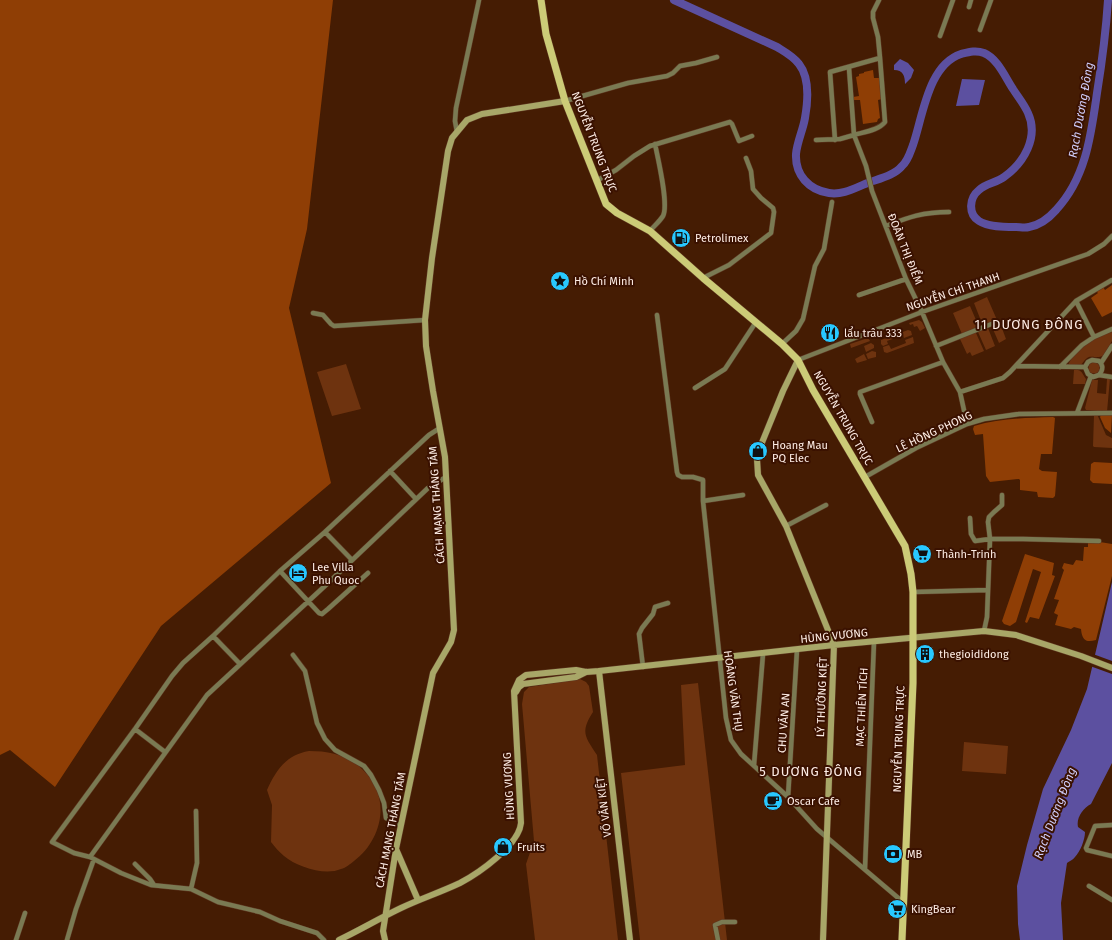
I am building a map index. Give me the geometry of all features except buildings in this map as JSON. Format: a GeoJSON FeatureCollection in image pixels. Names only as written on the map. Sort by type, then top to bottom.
{"type":"FeatureCollection","features":[{"type":"Feature","properties":{"kind":"main road","name":"NGUYỄN TRUNG TRỰC"},"geometry":{"type":"LineString","coordinates":[[541,0],[546,34],[565,101],[606,204],[611,209],[650,231],[702,278],[782,344],[798,360],[813,390],[905,546],[913,592],[913,683],[902,940]]}},
{"type":"Feature","properties":{"kind":"street"},"geometry":{"type":"LineString","coordinates":[[457,132],[455,121],[456,108],[478,0]]}},
{"type":"Feature","properties":{"kind":"street"},"geometry":{"type":"LineString","coordinates":[[816,140],[835,140],[884,125],[885,122],[878,37],[873,18],[873,12],[879,0]]}},
{"type":"Feature","properties":{"kind":"street"},"geometry":{"type":"LineString","coordinates":[[940,36],[953,0]]}},
{"type":"Feature","properties":{"kind":"street"},"geometry":{"type":"LineString","coordinates":[[969,7],[972,0]]}},
{"type":"Feature","properties":{"kind":"street"},"geometry":{"type":"LineString","coordinates":[[980,30],[991,0]]}},
{"type":"Feature","properties":{"kind":"street"},"geometry":{"type":"LineString","coordinates":[[565,101],[628,83],[666,76],[673,73],[680,66],[717,57]]}},
{"type":"Feature","properties":{"kind":"street"},"geometry":{"type":"LineString","coordinates":[[835,140],[829,73],[831,71],[849,68],[880,58]]}},
{"type":"Feature","properties":{"kind":"street"},"geometry":{"type":"LineString","coordinates":[[849,68],[854,135]]}},
{"type":"Feature","properties":{"kind":"street","name":"CÁCH MẠNG THÁNG TÁM"},"geometry":{"type":"LineString","coordinates":[[385,940],[383,931],[400,825],[433,673],[451,642],[454,630],[445,457],[426,346],[425,320],[432,258],[448,151],[452,138],[467,120],[482,114],[565,101]]}},
{"type":"Feature","properties":{"kind":"street"},"geometry":{"type":"LineString","coordinates":[[596,181],[616,170],[644,149],[655,144],[730,122],[739,141],[752,136]]}},
{"type":"Feature","properties":{"kind":"street","name":"ĐOÀN THỊ ĐIỂM"},"geometry":{"type":"LineString","coordinates":[[854,135],[866,166],[872,191],[906,279],[943,362],[960,392],[967,424]]}},
{"type":"Feature","properties":{"kind":"street"},"geometry":{"type":"LineString","coordinates":[[650,231],[663,216],[665,210],[665,198],[655,144]]}},
{"type":"Feature","properties":{"kind":"street"},"geometry":{"type":"LineString","coordinates":[[702,278],[728,265],[771,233],[774,208],[761,198],[753,189],[751,171],[746,158]]}},
{"type":"Feature","properties":{"kind":"street"},"geometry":{"type":"LineString","coordinates":[[782,344],[796,331],[803,319],[815,266],[824,248],[832,202]]}},
{"type":"Feature","properties":{"kind":"street"},"geometry":{"type":"LineString","coordinates":[[886,226],[914,215],[928,212],[949,212]]}},
{"type":"Feature","properties":{"kind":"street","name":"NGUYỄN CHÍ THANH"},"geometry":{"type":"LineString","coordinates":[[798,360],[922,312],[1088,254],[1104,244],[1112,236]]}},
{"type":"Feature","properties":{"kind":"street"},"geometry":{"type":"LineString","coordinates":[[858,295],[906,279]]}},
{"type":"Feature","properties":{"kind":"street"},"geometry":{"type":"LineString","coordinates":[[960,392],[1003,378],[1076,301],[1112,280]]}},
{"type":"Feature","properties":{"kind":"street"},"geometry":{"type":"LineString","coordinates":[[1076,301],[1094,337]]}},
{"type":"Feature","properties":{"kind":"street"},"geometry":{"type":"LineString","coordinates":[[313,312],[323,315],[334,326],[425,320]]}},
{"type":"Feature","properties":{"kind":"street","name":"HOÀNG VĂN THỤ"},"geometry":{"type":"LineString","coordinates":[[656,314],[677,472],[682,477],[693,477],[703,480],[703,501],[719,658],[728,731],[731,740],[736,749],[788,797],[817,828],[903,902]]}},
{"type":"Feature","properties":{"kind":"street"},"geometry":{"type":"LineString","coordinates":[[695,388],[725,369],[756,322]]}},
{"type":"Feature","properties":{"kind":"street"},"geometry":{"type":"LineString","coordinates":[[936,346],[994,323]]}},
{"type":"Feature","properties":{"kind":"street"},"geometry":{"type":"LineString","coordinates":[[1060,367],[1082,345],[1094,337],[1112,329]]}},
{"type":"Feature","properties":{"kind":"street"},"geometry":{"type":"LineString","coordinates":[[1101,363],[1112,346]]}},
{"type":"Feature","properties":{"kind":"street","name":"LÝ THƯỜNG KIỆT"},"geometry":{"type":"LineString","coordinates":[[798,360],[782,391],[759,450],[757,459],[758,475],[786,526],[834,645],[823,940]]}},
{"type":"Feature","properties":{"kind":"street"},"geometry":{"type":"LineString","coordinates":[[1085,367],[1088,362],[1098,360],[1103,366],[1099,375]]}},
{"type":"Feature","properties":{"kind":"street"},"geometry":{"type":"LineString","coordinates":[[872,422],[860,392],[943,362]]}},
{"type":"Feature","properties":{"kind":"street"},"geometry":{"type":"LineString","coordinates":[[1016,366],[1085,367]]}},
{"type":"Feature","properties":{"kind":"street"},"geometry":{"type":"LineString","coordinates":[[1085,367],[1091,376]]}},
{"type":"Feature","properties":{"kind":"street"},"geometry":{"type":"LineString","coordinates":[[1091,376],[1099,375],[1112,377]]}},
{"type":"Feature","properties":{"kind":"street"},"geometry":{"type":"LineString","coordinates":[[1076,413],[1091,376]]}},
{"type":"Feature","properties":{"kind":"street","name":"LÊ HỒNG PHONG"},"geometry":{"type":"LineString","coordinates":[[865,477],[916,448],[967,424],[984,419],[1008,416],[1112,413]]}},
{"type":"Feature","properties":{"kind":"street"},"geometry":{"type":"LineString","coordinates":[[324,940],[317,933],[280,921],[260,912],[218,902],[191,889],[154,885],[121,873],[92,858],[52,842],[179,667],[280,571],[325,532],[429,435],[440,428]]}},
{"type":"Feature","properties":{"kind":"street"},"geometry":{"type":"LineString","coordinates":[[390,471],[416,499]]}},
{"type":"Feature","properties":{"kind":"street"},"geometry":{"type":"LineString","coordinates":[[66,940],[92,858],[165,752],[207,695],[428,488],[446,477]]}},
{"type":"Feature","properties":{"kind":"street"},"geometry":{"type":"LineString","coordinates":[[703,501],[743,495]]}},
{"type":"Feature","properties":{"kind":"street"},"geometry":{"type":"LineString","coordinates":[[984,631],[987,617],[990,540],[988,522],[989,517],[1002,505],[1002,495]]}},
{"type":"Feature","properties":{"kind":"street"},"geometry":{"type":"LineString","coordinates":[[786,526],[826,504]]}},
{"type":"Feature","properties":{"kind":"street"},"geometry":{"type":"LineString","coordinates":[[970,518],[971,534],[975,541],[1023,539],[1099,541]]}},
{"type":"Feature","properties":{"kind":"street"},"geometry":{"type":"LineString","coordinates":[[325,532],[352,560]]}},
{"type":"Feature","properties":{"kind":"street"},"geometry":{"type":"LineString","coordinates":[[280,571],[319,614],[322,614],[328,609],[368,573]]}},
{"type":"Feature","properties":{"kind":"street"},"geometry":{"type":"LineString","coordinates":[[913,592],[988,590]]}},
{"type":"Feature","properties":{"kind":"street"},"geometry":{"type":"LineString","coordinates":[[643,666],[639,640],[641,631],[653,614],[654,607],[668,603]]}},
{"type":"Feature","properties":{"kind":"street","name":"HÙNG VƯƠNG"},"geometry":{"type":"LineString","coordinates":[[339,940],[386,915],[472,876],[511,844],[519,832],[521,823],[514,699],[517,690],[523,684],[576,678],[586,672],[763,654],[834,645],[913,639],[984,631],[1016,634],[1112,668]]}},
{"type":"Feature","properties":{"kind":"street"},"geometry":{"type":"LineString","coordinates":[[213,636],[240,664]]}},
{"type":"Feature","properties":{"kind":"street","name":"MẠC THIÊN TÍCH"},"geometry":{"type":"LineString","coordinates":[[864,868],[874,642]]}},
{"type":"Feature","properties":{"kind":"street","name":"CHU VĂN AN"},"geometry":{"type":"LineString","coordinates":[[788,797],[798,650]]}},
{"type":"Feature","properties":{"kind":"street"},"geometry":{"type":"LineString","coordinates":[[754,765],[763,654]]}},
{"type":"Feature","properties":{"kind":"street"},"geometry":{"type":"LineString","coordinates":[[293,655],[305,671],[317,723],[325,739],[335,750],[364,766],[379,790],[384,803],[386,818],[400,825]]}},
{"type":"Feature","properties":{"kind":"street","name":"VÕ VĂN KIỆT"},"geometry":{"type":"LineString","coordinates":[[599,671],[630,940]]}},
{"type":"Feature","properties":{"kind":"street"},"geometry":{"type":"LineString","coordinates":[[135,729],[165,752]]}},
{"type":"Feature","properties":{"kind":"street"},"geometry":{"type":"LineString","coordinates":[[191,889],[197,863],[196,811]]}},
{"type":"Feature","properties":{"kind":"street"},"geometry":{"type":"LineString","coordinates":[[1112,825],[1094,826],[1086,845],[1086,849],[1112,856]]}},
{"type":"Feature","properties":{"kind":"street"},"geometry":{"type":"LineString","coordinates":[[396,849],[418,900]]}},
{"type":"Feature","properties":{"kind":"street"},"geometry":{"type":"LineString","coordinates":[[135,864],[154,885]]}},
{"type":"Feature","properties":{"kind":"street"},"geometry":{"type":"LineString","coordinates":[[1089,886],[1112,900]]}},
{"type":"Feature","properties":{"kind":"street"},"geometry":{"type":"LineString","coordinates":[[16,940],[25,913]]}},
{"type":"Feature","properties":{"kind":"street"},"geometry":{"type":"LineString","coordinates":[[718,940],[715,926],[722,922],[735,922]]}},
{"type":"Feature","properties":{"kind":"shaded area"},"geometry":{"type":"Polygon","coordinates":[[[0,0],[333,0],[307,229],[289,308],[331,483],[161,626],[55,787],[10,750],[0,755],[0,0]]]}},
{"type":"Feature","properties":{"kind":"shaded area"},"geometry":{"type":"Polygon","coordinates":[[[873,70],[874,78],[880,78],[882,99],[878,100],[880,118],[877,122],[863,124],[860,100],[854,100],[853,97],[859,96],[856,77],[859,76],[859,74],[873,70]]]}},
{"type":"Feature","properties":{"kind":"shaded area"},"geometry":{"type":"Polygon","coordinates":[[[1112,285],[1112,312],[1102,317],[1091,298],[1098,293],[1096,291],[1103,287],[1105,290],[1112,285]]]}},
{"type":"Feature","properties":{"kind":"shaded area"},"geometry":{"type":"Polygon","coordinates":[[[987,297],[997,320],[983,326],[974,303],[987,297]]]}},
{"type":"Feature","properties":{"kind":"shaded area"},"geometry":{"type":"Polygon","coordinates":[[[970,306],[979,327],[962,334],[953,313],[970,306]]]}},
{"type":"Feature","properties":{"kind":"shaded area"},"geometry":{"type":"Polygon","coordinates":[[[919,320],[925,328],[920,331],[917,326],[914,327],[913,324],[910,325],[909,323],[919,320]]]}},
{"type":"Feature","properties":{"kind":"shaded area"},"geometry":{"type":"Polygon","coordinates":[[[1000,323],[1006,339],[999,343],[992,327],[1000,323]]]}},
{"type":"Feature","properties":{"kind":"shaded area"},"geometry":{"type":"Polygon","coordinates":[[[988,328],[995,346],[986,350],[978,332],[988,328]]]}},
{"type":"Feature","properties":{"kind":"shaded area"},"geometry":{"type":"Polygon","coordinates":[[[908,330],[911,331],[912,335],[904,338],[903,335],[887,341],[888,344],[883,346],[881,344],[881,340],[908,330]]]}},
{"type":"Feature","properties":{"kind":"shaded area"},"geometry":{"type":"Polygon","coordinates":[[[975,332],[984,351],[972,356],[970,352],[967,354],[960,339],[975,332]]]}},
{"type":"Feature","properties":{"kind":"shaded area"},"geometry":{"type":"Polygon","coordinates":[[[1112,332],[1112,341],[1103,356],[1089,357],[1081,365],[1068,365],[1076,353],[1086,344],[1112,332]]]}},
{"type":"Feature","properties":{"kind":"shaded area"},"geometry":{"type":"Polygon","coordinates":[[[913,337],[914,343],[887,353],[884,352],[883,347],[889,345],[891,349],[906,343],[905,340],[913,337]]]}},
{"type":"Feature","properties":{"kind":"shaded area"},"geometry":{"type":"Polygon","coordinates":[[[868,338],[870,341],[851,348],[850,344],[868,338]]]}},
{"type":"Feature","properties":{"kind":"shaded area"},"geometry":{"type":"Polygon","coordinates":[[[871,343],[874,345],[874,348],[866,352],[864,346],[871,343]]]}},
{"type":"Feature","properties":{"kind":"shaded area"},"geometry":{"type":"Polygon","coordinates":[[[872,351],[876,352],[876,357],[868,359],[866,354],[872,351]]]}},
{"type":"Feature","properties":{"kind":"shaded area"},"geometry":{"type":"Polygon","coordinates":[[[864,354],[867,360],[857,363],[855,359],[864,354]]]}},
{"type":"Feature","properties":{"kind":"shaded area"},"geometry":{"type":"Polygon","coordinates":[[[1092,363],[1096,363],[1098,364],[1098,372],[1092,373],[1089,370],[1089,366],[1092,363]]]}},
{"type":"Feature","properties":{"kind":"shaded area"},"geometry":{"type":"Polygon","coordinates":[[[346,364],[361,409],[332,416],[317,372],[346,364]]]}},
{"type":"Feature","properties":{"kind":"shaded area"},"geometry":{"type":"Polygon","coordinates":[[[1074,370],[1079,370],[1082,372],[1086,379],[1085,384],[1073,384],[1074,370]]]}},
{"type":"Feature","properties":{"kind":"shaded area"},"geometry":{"type":"Polygon","coordinates":[[[1110,378],[1107,412],[1086,410],[1085,408],[1092,380],[1098,380],[1097,393],[1106,394],[1107,379],[1110,378]]]}},
{"type":"Feature","properties":{"kind":"shaded area"},"geometry":{"type":"Polygon","coordinates":[[[1097,414],[1106,435],[1112,438],[1112,448],[1093,446],[1094,415],[1097,414]]]}},
{"type":"Feature","properties":{"kind":"shaded area"},"geometry":{"type":"Polygon","coordinates":[[[1101,415],[1112,415],[1111,433],[1105,428],[1100,417],[1101,415]]]}},
{"type":"Feature","properties":{"kind":"shaded area"},"geometry":{"type":"Polygon","coordinates":[[[1055,418],[1052,454],[1041,454],[1039,469],[1042,471],[1057,472],[1055,496],[1053,498],[1038,497],[1037,492],[1020,490],[1019,479],[990,482],[986,476],[983,434],[975,435],[973,429],[974,426],[1003,420],[1055,418]]]}},
{"type":"Feature","properties":{"kind":"shaded area"},"geometry":{"type":"Polygon","coordinates":[[[1094,462],[1112,463],[1112,484],[1093,483],[1090,480],[1091,464],[1094,462]]]}},
{"type":"Feature","properties":{"kind":"shaded area"},"geometry":{"type":"Polygon","coordinates":[[[1100,542],[1112,544],[1112,576],[1096,640],[1087,641],[1082,636],[1081,629],[1074,627],[1071,629],[1055,625],[1058,615],[1054,613],[1059,600],[1054,599],[1064,570],[1062,568],[1064,563],[1073,565],[1076,560],[1083,561],[1084,547],[1088,547],[1088,543],[1100,542]]]}},
{"type":"Feature","properties":{"kind":"shaded area"},"geometry":{"type":"Polygon","coordinates":[[[1025,554],[1054,563],[1052,575],[1055,576],[1039,619],[1030,617],[1027,623],[1025,622],[1041,572],[1033,569],[1016,622],[1010,626],[1004,624],[1002,621],[1025,554]]]}},
{"type":"Feature","properties":{"kind":"shaded area"},"geometry":{"type":"Polygon","coordinates":[[[580,679],[586,682],[589,686],[593,712],[585,730],[589,744],[597,755],[618,940],[535,940],[526,864],[534,841],[522,704],[524,692],[529,687],[580,679]]]}},
{"type":"Feature","properties":{"kind":"shaded area"},"geometry":{"type":"Polygon","coordinates":[[[698,683],[727,940],[640,940],[621,773],[685,765],[681,685],[698,683]]]}},
{"type":"Feature","properties":{"kind":"shaded area"},"geometry":{"type":"Polygon","coordinates":[[[964,742],[1008,746],[1006,774],[962,771],[964,742]]]}},
{"type":"Feature","properties":{"kind":"shaded area"},"geometry":{"type":"Polygon","coordinates":[[[309,751],[332,753],[352,761],[373,781],[378,793],[380,818],[372,841],[364,852],[354,861],[345,868],[334,871],[319,871],[296,864],[282,854],[271,842],[272,805],[267,790],[274,776],[283,764],[294,756],[309,751]]]}},
{"type":"Feature","properties":{"kind":"water"},"geometry":{"type":"Polygon","coordinates":[[[900,59],[908,63],[914,70],[911,78],[905,84],[903,74],[900,71],[894,70],[894,65],[900,59]]]}},
{"type":"Feature","properties":{"kind":"water"},"geometry":{"type":"Polygon","coordinates":[[[962,79],[985,80],[979,105],[956,106],[962,79]]]}},
{"type":"Feature","properties":{"kind":"water"},"geometry":{"type":"Polygon","coordinates":[[[1112,582],[1112,763],[1091,804],[1083,811],[1078,820],[1078,827],[1085,832],[1085,835],[1079,852],[1067,863],[1061,903],[1063,940],[1020,940],[1017,886],[1027,845],[1043,789],[1071,730],[1087,689],[1112,582]]]}},
{"type":"Feature","properties":{"kind":"pier"},"geometry":{"type":"Polygon","coordinates":[[[1093,654],[1112,661],[1112,674],[1090,666],[1093,654]]]}},
{"type":"Feature","properties":{"kind":"waterway","name":"Rạch Dương Đông"},"geometry":{"type":"LineString","coordinates":[[674,0],[777,47],[792,56],[797,61],[803,70],[807,83],[807,97],[806,111],[796,154],[796,162],[801,175],[810,185],[815,189],[829,193],[847,191],[885,177],[899,169],[909,157],[928,93],[941,69],[950,60],[961,54],[978,52],[989,56],[1001,69],[1025,107],[1031,122],[1032,131],[1028,149],[1018,164],[1004,177],[985,186],[973,197],[971,206],[975,218],[991,226],[1001,227],[1027,227],[1041,223],[1053,213],[1066,198],[1081,170],[1086,155],[1101,70],[1108,0]]}},
{"type":"Feature","properties":{"kind":"place","name":"Petrolimex"},"geometry":{"type":"Point","coordinates":[681,238]}},
{"type":"Feature","properties":{"kind":"place","name":"Hồ Chí Minh"},"geometry":{"type":"Point","coordinates":[560,281]}},
{"type":"Feature","properties":{"kind":"place","name":"lẩu trâu 333"},"geometry":{"type":"Point","coordinates":[830,333]}},
{"type":"Feature","properties":{"kind":"place","name":"Hoang Mau PQ Elec"},"geometry":{"type":"Point","coordinates":[758,451]}},
{"type":"Feature","properties":{"kind":"place","name":"Thành-Trinh"},"geometry":{"type":"Point","coordinates":[922,554]}},
{"type":"Feature","properties":{"kind":"place","name":"Lee Villa Phu Quoc"},"geometry":{"type":"Point","coordinates":[298,573]}},
{"type":"Feature","properties":{"kind":"place","name":"thegioididong"},"geometry":{"type":"Point","coordinates":[925,654]}},
{"type":"Feature","properties":{"kind":"place","name":"Oscar Cafe"},"geometry":{"type":"Point","coordinates":[773,801]}},
{"type":"Feature","properties":{"kind":"place","name":"Fruits"},"geometry":{"type":"Point","coordinates":[503,847]}},
{"type":"Feature","properties":{"kind":"place","name":"MB"},"geometry":{"type":"Point","coordinates":[893,854]}},
{"type":"Feature","properties":{"kind":"place","name":"KingBear"},"geometry":{"type":"Point","coordinates":[897,909]}},
{"type":"Feature","properties":{"kind":"district","name":"11 DƯƠNG ĐÔNG"},"geometry":{"type":"Point","coordinates":[1029,324]}},
{"type":"Feature","properties":{"kind":"district","name":"5 DƯƠNG ĐÔNG"},"geometry":{"type":"Point","coordinates":[811,771]}}]}
